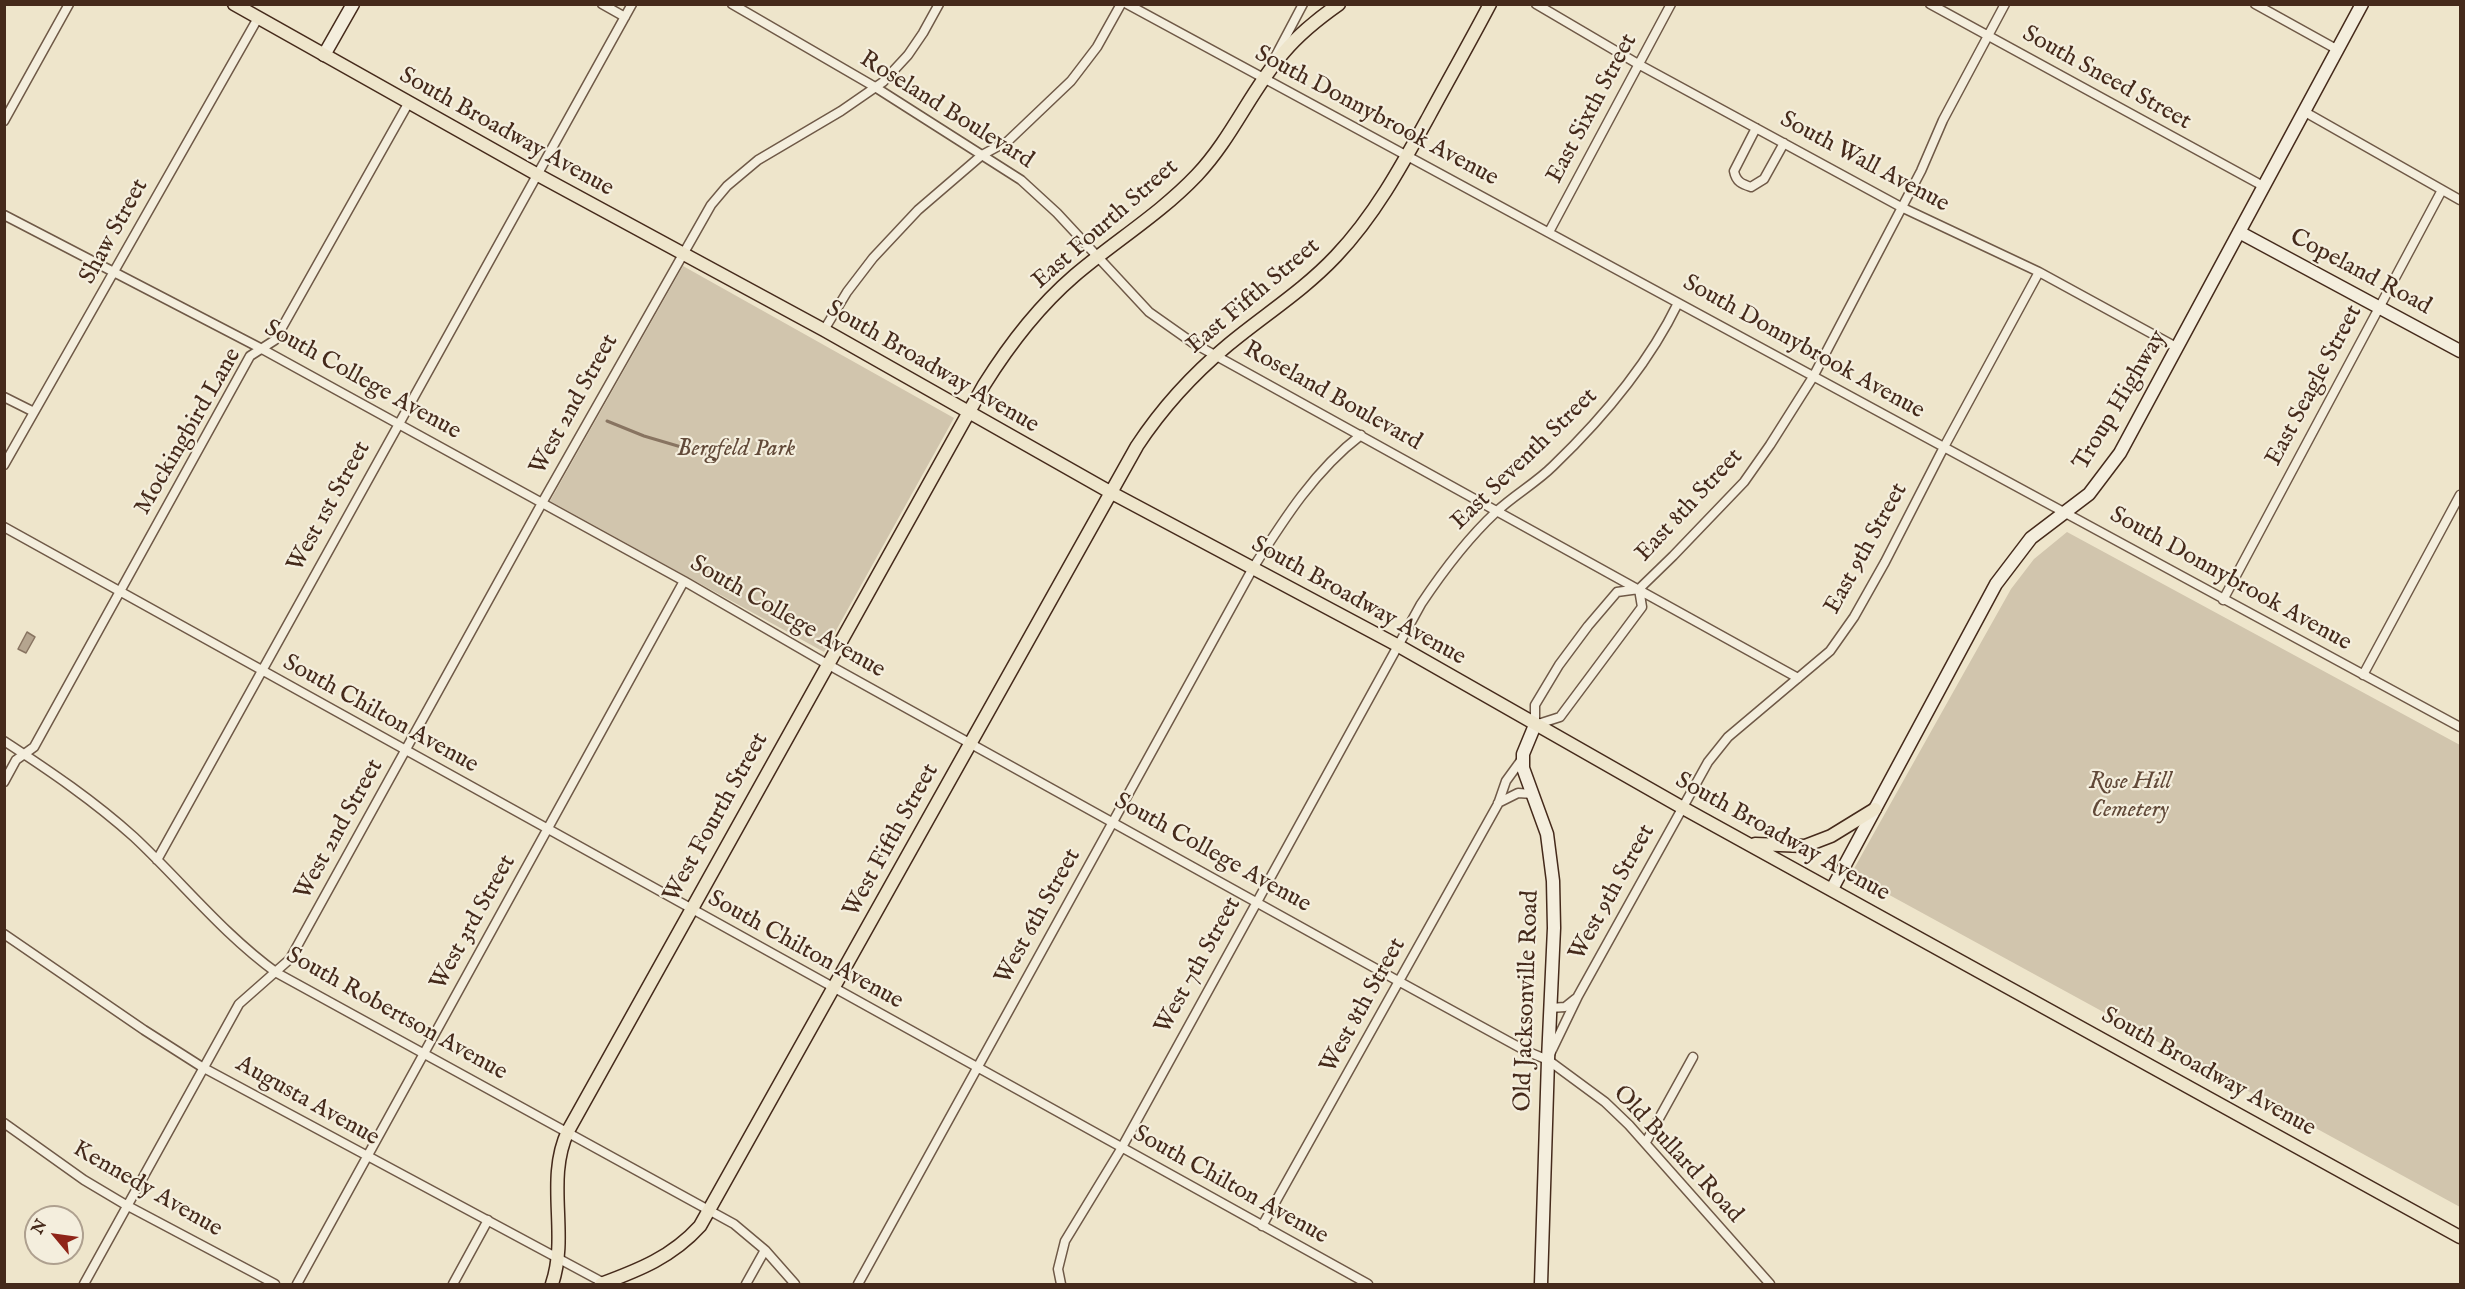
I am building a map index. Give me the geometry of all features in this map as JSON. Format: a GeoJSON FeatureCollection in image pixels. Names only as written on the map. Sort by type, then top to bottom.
{"type":"FeatureCollection","features":[{"type":"Feature","properties":{"kind":"main road","name":"South Broadway Avenue"},"geometry":{"type":"LineString","coordinates":[[234,4],[538,175],[824,330],[1110,492],[1397,645],[1683,808],[2460,1237]]}},
{"type":"Feature","properties":{"kind":"main road"},"geometry":{"type":"LineString","coordinates":[[324,55],[353,4]]}},
{"type":"Feature","properties":{"kind":"main road","name":"East Fourth Street"},"geometry":{"type":"LineString","coordinates":[[968,413],[996,367],[1033,317],[1062,287],[1097,257],[1152,217],[1195,177],[1219,150],[1267,75],[1303,31],[1339,4]]}},
{"type":"Feature","properties":{"kind":"main road","name":"East Fifth Street"},"geometry":{"type":"LineString","coordinates":[[1110,492],[1152,424],[1180,390],[1215,356],[1293,297],[1338,255],[1368,218],[1407,156],[1490,4]]}},
{"type":"Feature","properties":{"kind":"main road","name":"Troup Highway"},"geometry":{"type":"LineString","coordinates":[[1832,889],[1996,584],[2031,538],[2089,494],[2120,453],[2362,4]]}},
{"type":"Feature","properties":{"kind":"main road","name":"Copeland Road"},"geometry":{"type":"LineString","coordinates":[[2239,232],[2460,351]]}},
{"type":"Feature","properties":{"kind":"main road","name":"West Fourth Street"},"geometry":{"type":"LineString","coordinates":[[552,1284],[559,1259],[558,1166],[568,1131],[968,413]]}},
{"type":"Feature","properties":{"kind":"main road","name":"West Fifth Street"},"geometry":{"type":"LineString","coordinates":[[602,1284],[641,1269],[670,1254],[692,1235],[710,1210],[1110,492]]}},
{"type":"Feature","properties":{"kind":"main road"},"geometry":{"type":"LineString","coordinates":[[1523,758],[1535,725]]}},
{"type":"Feature","properties":{"kind":"main road","name":"Old Jacksonville Road"},"geometry":{"type":"LineString","coordinates":[[1523,758],[1523,768],[1547,834],[1553,881],[1554,927],[1541,1284]]}},
{"type":"Feature","properties":{"kind":"main road"},"geometry":{"type":"LineString","coordinates":[[1748,844],[1805,846],[1831,836],[1875,808]]}},
{"type":"Feature","properties":{"kind":"street"},"geometry":{"type":"LineString","coordinates":[[4,121],[69,4]]}},
{"type":"Feature","properties":{"kind":"street"},"geometry":{"type":"LineString","coordinates":[[602,4],[625,17]]}},
{"type":"Feature","properties":{"kind":"street","name":"West 1st Street"},"geometry":{"type":"LineString","coordinates":[[157,860],[632,4]]}},
{"type":"Feature","properties":{"kind":"street","name":"Roseland Boulevard"},"geometry":{"type":"LineString","coordinates":[[732,4],[875,87],[1021,180],[1057,213],[1149,312],[1192,343],[1798,678]]}},
{"type":"Feature","properties":{"kind":"street","name":"West 2nd Street"},"geometry":{"type":"LineString","coordinates":[[84,1284],[202,1067],[239,1004],[277,973],[290,959],[681,254],[711,205],[745,169],[841,111],[883,82],[908,55],[939,4]]}},
{"type":"Feature","properties":{"kind":"street"},"geometry":{"type":"LineString","coordinates":[[824,330],[847,292],[925,202],[982,155],[1008,141],[1071,81],[1097,47],[1121,4]]}},
{"type":"Feature","properties":{"kind":"street","name":"South Donnybrook Avenue"},"geometry":{"type":"LineString","coordinates":[[1127,4],[1267,75],[1407,156],[2460,727]]}},
{"type":"Feature","properties":{"kind":"street","name":"East Fourth Street"},"geometry":{"type":"LineString","coordinates":[[1267,75],[1303,4]]}},
{"type":"Feature","properties":{"kind":"street","name":"South Wall Avenue"},"geometry":{"type":"LineString","coordinates":[[1536,4],[1638,64],[1902,207],[2039,272],[2178,348]]}},
{"type":"Feature","properties":{"kind":"street","name":"East Sixth Street"},"geometry":{"type":"LineString","coordinates":[[1549,232],[1671,4]]}},
{"type":"Feature","properties":{"kind":"street","name":"South Sneed Street"},"geometry":{"type":"LineString","coordinates":[[1930,4],[2263,186]]}},
{"type":"Feature","properties":{"kind":"street","name":"East 8th Street"},"geometry":{"type":"LineString","coordinates":[[1639,589],[1642,607],[1560,717],[1535,725],[1536,705],[1559,665],[1588,626],[1617,592],[1639,589],[1744,482],[1770,445],[1813,376],[1921,171],[1943,120],[2005,4]]}},
{"type":"Feature","properties":{"kind":"street"},"geometry":{"type":"LineString","coordinates":[[2255,4],[2338,50]]}},
{"type":"Feature","properties":{"kind":"street","name":"Shaw Street"},"geometry":{"type":"LineString","coordinates":[[4,465],[258,18]]}},
{"type":"Feature","properties":{"kind":"street","name":"Mockingbird Lane"},"geometry":{"type":"LineString","coordinates":[[4,782],[16,760],[34,747],[250,356],[275,340],[409,102]]}},
{"type":"Feature","properties":{"kind":"street"},"geometry":{"type":"LineString","coordinates":[[2305,112],[2460,200]]}},
{"type":"Feature","properties":{"kind":"street"},"geometry":{"type":"LineString","coordinates":[[1756,128],[1734,171],[1736,179],[1742,184],[1751,187],[1764,179],[1784,143]]}},
{"type":"Feature","properties":{"kind":"street","name":"East Seagle Street"},"geometry":{"type":"LineString","coordinates":[[2223,600],[2442,190]]}},
{"type":"Feature","properties":{"kind":"street","name":"South College Avenue"},"geometry":{"type":"LineString","coordinates":[[4,215],[262,349],[684,581],[827,664],[1114,821],[1400,982],[1526,1051],[1548,1060]]}},
{"type":"Feature","properties":{"kind":"street","name":"East 9th Street"},"geometry":{"type":"LineString","coordinates":[[1683,808],[1708,762],[1728,737],[1830,651],[1854,616],[2039,272]]}},
{"type":"Feature","properties":{"kind":"street","name":"East Seventh Street"},"geometry":{"type":"LineString","coordinates":[[1397,645],[1447,566],[1497,511],[1551,468],[1596,423],[1647,358],[1678,303]]}},
{"type":"Feature","properties":{"kind":"street"},"geometry":{"type":"LineString","coordinates":[[4,397],[34,412]]}},
{"type":"Feature","properties":{"kind":"street","name":"West 6th Street"},"geometry":{"type":"LineString","coordinates":[[858,1284],[1253,568],[1301,495],[1339,452],[1361,435]]}},
{"type":"Feature","properties":{"kind":"street"},"geometry":{"type":"LineString","coordinates":[[2363,675],[2460,495]]}},
{"type":"Feature","properties":{"kind":"street","name":"South Chilton Avenue"},"geometry":{"type":"LineString","coordinates":[[4,527],[690,910],[1368,1284]]}},
{"type":"Feature","properties":{"kind":"street","name":"West 3rd Street"},"geometry":{"type":"LineString","coordinates":[[297,1284],[684,581]]}},
{"type":"Feature","properties":{"kind":"street","name":"West 7th Street"},"geometry":{"type":"LineString","coordinates":[[1061,1284],[1058,1269],[1065,1241],[1121,1149],[1397,645]]}},
{"type":"Feature","properties":{"kind":"street","name":"South Robertson Avenue"},"geometry":{"type":"LineString","coordinates":[[4,741],[91,800],[157,860],[237,941],[277,973],[734,1224],[765,1250],[795,1284]]}},
{"type":"Feature","properties":{"kind":"street","name":"West 8th Street"},"geometry":{"type":"LineString","coordinates":[[1262,1226],[1498,804],[1506,781],[1523,758]]}},
{"type":"Feature","properties":{"kind":"street"},"geometry":{"type":"LineString","coordinates":[[1498,804],[1510,796],[1533,794]]}},
{"type":"Feature","properties":{"kind":"street","name":"West 9th Street"},"geometry":{"type":"LineString","coordinates":[[1548,1060],[1578,996],[1683,808]]}},
{"type":"Feature","properties":{"kind":"street","name":"Augusta Avenue"},"geometry":{"type":"LineString","coordinates":[[4,934],[202,1067],[488,1220],[602,1284]]}},
{"type":"Feature","properties":{"kind":"street","name":"West 9th Street"},"geometry":{"type":"LineString","coordinates":[[1550,1008],[1565,1007],[1578,996]]}},
{"type":"Feature","properties":{"kind":"street"},"geometry":{"type":"LineString","coordinates":[[1646,1142],[1694,1057]]}},
{"type":"Feature","properties":{"kind":"street","name":"Old Bullard Road"},"geometry":{"type":"LineString","coordinates":[[1548,1060],[1605,1102],[1646,1142],[1770,1284]]}},
{"type":"Feature","properties":{"kind":"street","name":"Kennedy Avenue"},"geometry":{"type":"LineString","coordinates":[[4,1123],[84,1180],[126,1206],[275,1284]]}},
{"type":"Feature","properties":{"kind":"street"},"geometry":{"type":"LineString","coordinates":[[453,1284],[488,1220]]}},
{"type":"Feature","properties":{"kind":"street"},"geometry":{"type":"LineString","coordinates":[[746,1284],[765,1250]]}},
{"type":"Feature","properties":{"kind":"green space","name":"Bergfeld Park"},"geometry":{"type":"Polygon","coordinates":[[[683,266],[954,418],[824,652],[550,501],[683,266]]]}},
{"type":"Feature","properties":{"kind":"green space","name":"Rose Hill Cemetery"},"geometry":{"type":"Polygon","coordinates":[[[2067,532],[2460,745],[2460,1207],[1851,874],[2011,589],[2034,559],[2067,532]]]}},
{"type":"Feature","properties":{"kind":"shaded area"},"geometry":{"type":"Polygon","coordinates":[[[27,632],[35,637],[26,653],[18,649],[27,632]]]}},
{"type":"Feature","properties":{"kind":"waterway"},"geometry":{"type":"LineString","coordinates":[[607,421],[644,436],[715,457]]}}]}
